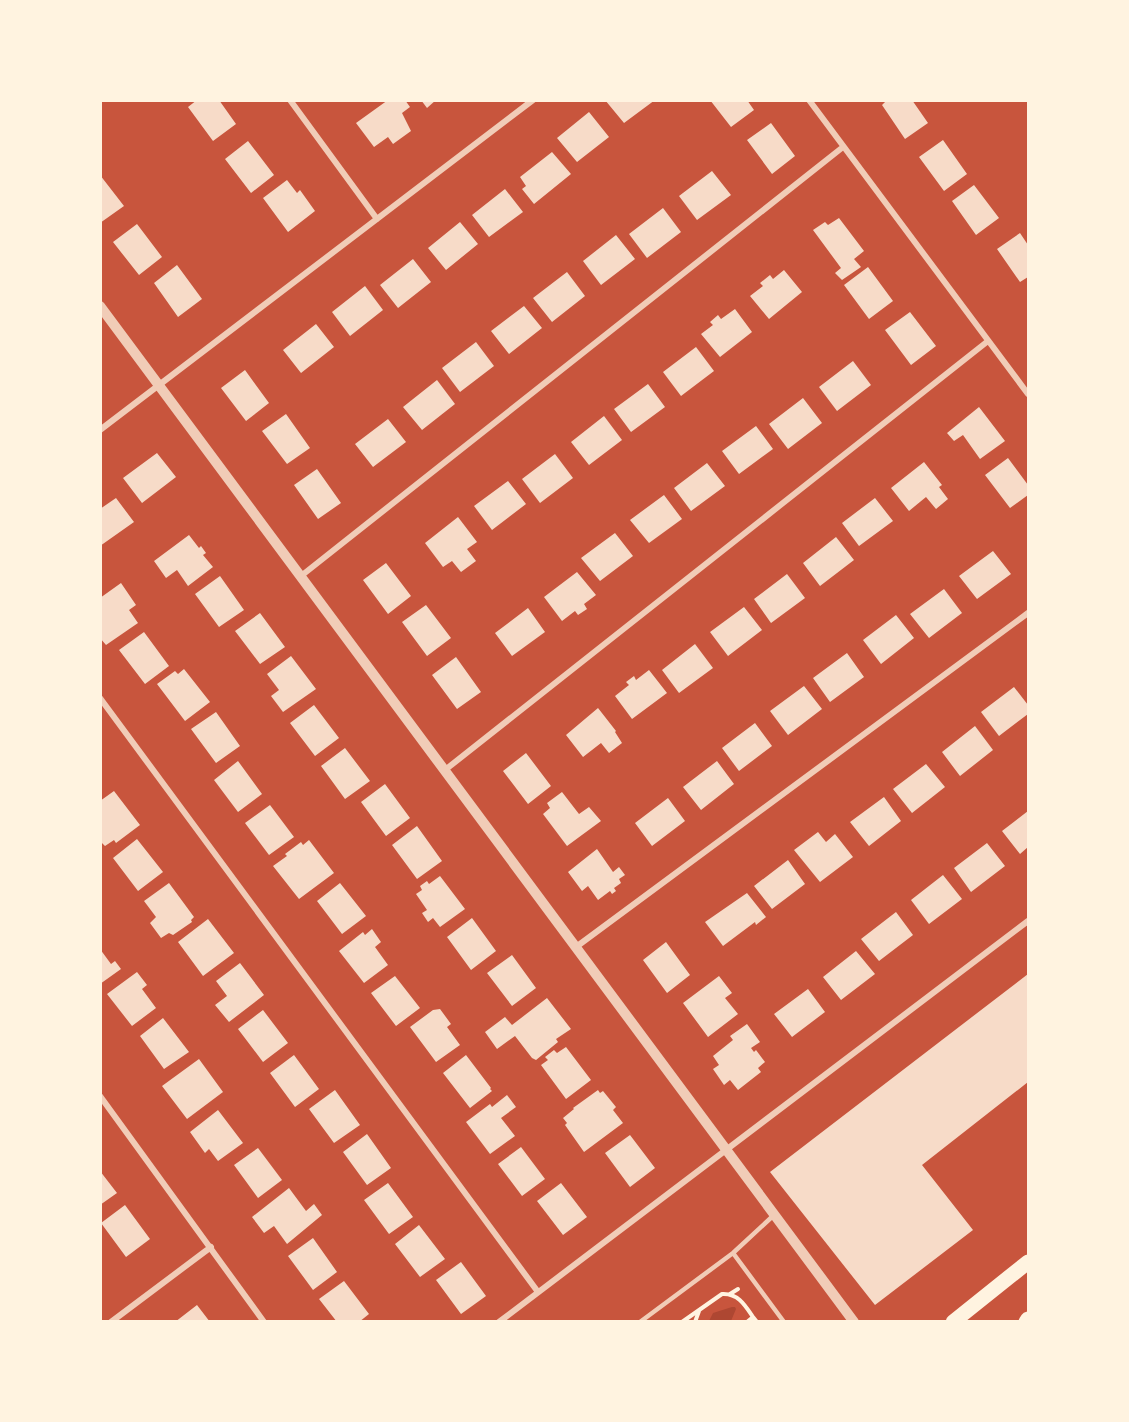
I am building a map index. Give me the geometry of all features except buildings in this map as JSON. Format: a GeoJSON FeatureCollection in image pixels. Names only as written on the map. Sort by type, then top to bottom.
{"type":"FeatureCollection","features":[{"type":"Feature","properties":{"kind":"main road"},"geometry":{"type":"LineString","coordinates":[[953,1322],[1029,1262]]}},
{"type":"Feature","properties":{"kind":"street"},"geometry":{"type":"LineString","coordinates":[[290,100],[377,219]]}},
{"type":"Feature","properties":{"kind":"street"},"geometry":{"type":"LineString","coordinates":[[100,430],[533,100]]}},
{"type":"Feature","properties":{"kind":"street"},"geometry":{"type":"LineString","coordinates":[[809,100],[1029,394]]}},
{"type":"Feature","properties":{"kind":"street"},"geometry":{"type":"LineString","coordinates":[[301,576],[843,147]]}},
{"type":"Feature","properties":{"kind":"street"},"geometry":{"type":"LineString","coordinates":[[100,306],[854,1322]]}},
{"type":"Feature","properties":{"kind":"street"},"geometry":{"type":"LineString","coordinates":[[445,770],[988,341]]}},
{"type":"Feature","properties":{"kind":"street"},"geometry":{"type":"LineString","coordinates":[[576,947],[1029,613]]}},
{"type":"Feature","properties":{"kind":"street"},"geometry":{"type":"LineString","coordinates":[[100,698],[538,1292]]}},
{"type":"Feature","properties":{"kind":"street"},"geometry":{"type":"LineString","coordinates":[[499,1322],[1029,921]]}},
{"type":"Feature","properties":{"kind":"street"},"geometry":{"type":"LineString","coordinates":[[100,1096],[264,1322]]}},
{"type":"Feature","properties":{"kind":"street"},"geometry":{"type":"LineString","coordinates":[[111,1322],[211,1247]]}},
{"type":"Feature","properties":{"kind":"lane"},"geometry":{"type":"LineString","coordinates":[[640,1322],[733,1253],[774,1215]]}},
{"type":"Feature","properties":{"kind":"lane"},"geometry":{"type":"LineString","coordinates":[[733,1253],[784,1322]]}},
{"type":"Feature","properties":{"kind":"path"},"geometry":{"type":"LineString","coordinates":[[730,1294],[738,1289]]}},
{"type":"Feature","properties":{"kind":"path"},"geometry":{"type":"LineString","coordinates":[[682,1322],[722,1294],[730,1294],[743,1302],[757,1322]]}},
{"type":"Feature","properties":{"kind":"path"},"geometry":{"type":"LineString","coordinates":[[695,1322],[699,1309]]}},
{"type":"Feature","properties":{"kind":"path"},"geometry":{"type":"LineString","coordinates":[[747,1322],[753,1317]]}},
{"type":"Feature","properties":{"kind":"shaded area"},"geometry":{"type":"Polygon","coordinates":[[[732,1307],[736,1309],[731,1321],[709,1321],[713,1313],[732,1307]]]}}]}
